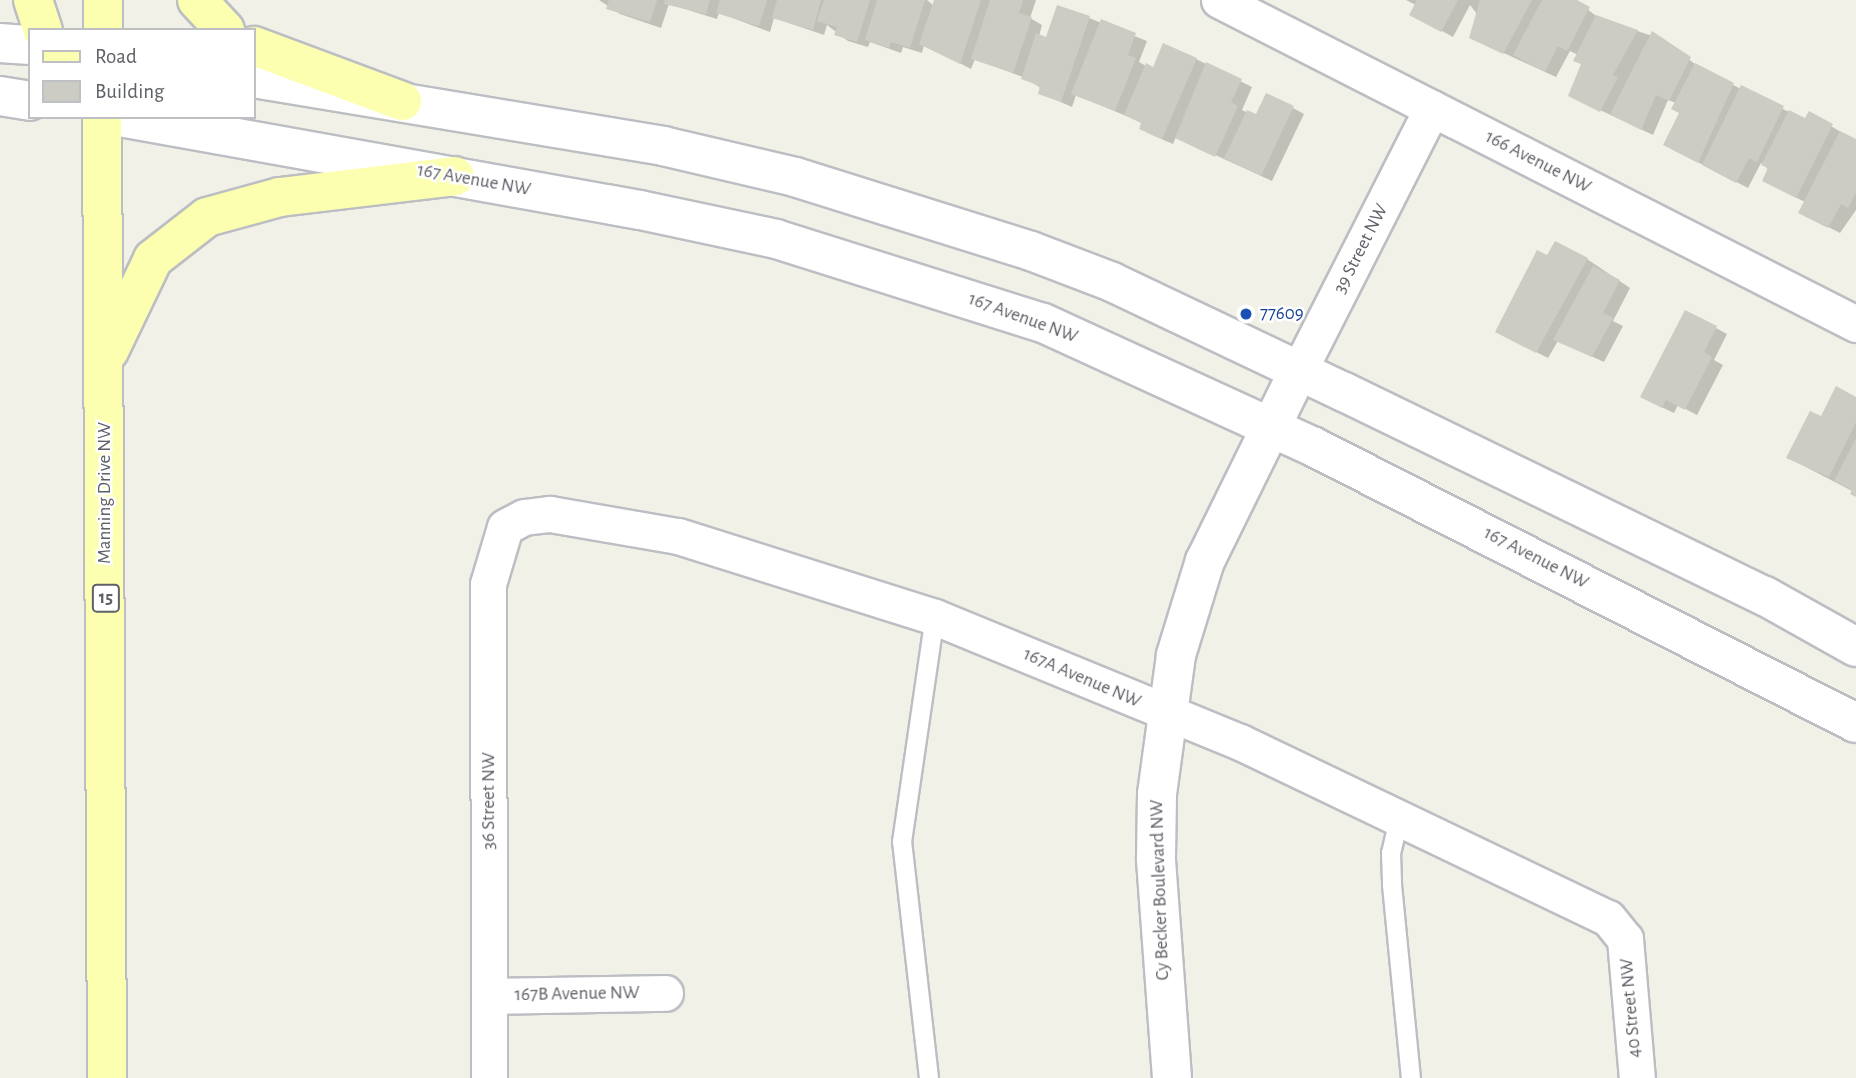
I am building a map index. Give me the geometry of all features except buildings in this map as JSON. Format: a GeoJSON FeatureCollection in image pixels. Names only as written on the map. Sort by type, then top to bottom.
{"type":"FeatureCollection","features":[{"type":"Feature","properties":{"kind":"main road"},"geometry":{"type":"LineString","coordinates":[[33,0],[42,28]]}},
{"type":"Feature","properties":{"kind":"main road"},"geometry":{"type":"LineString","coordinates":[[103,0],[103,28]]}},
{"type":"Feature","properties":{"kind":"main road"},"geometry":{"type":"LineString","coordinates":[[197,0],[223,28]]}},
{"type":"Feature","properties":{"kind":"main road"},"geometry":{"type":"LineString","coordinates":[[0,43],[28,46]]}},
{"type":"Feature","properties":{"kind":"main road"},"geometry":{"type":"LineString","coordinates":[[256,47],[402,101]]}},
{"type":"Feature","properties":{"kind":"main road"},"geometry":{"type":"LineString","coordinates":[[256,78],[663,146],[873,201],[1112,282],[1294,380],[1765,596],[1856,648]]}},
{"type":"Feature","properties":{"kind":"main road"},"geometry":{"type":"LineString","coordinates":[[0,96],[28,101]]}},
{"type":"Feature","properties":{"kind":"main road","name":"Manning Drive NW"},"geometry":{"type":"LineString","coordinates":[[102,119],[107,1078]]}},
{"type":"Feature","properties":{"kind":"main road","name":"167 Avenue NW"},"geometry":{"type":"LineString","coordinates":[[131,119],[455,176],[776,239],[867,265],[1044,323],[1269,425],[1856,723]]}},
{"type":"Feature","properties":{"kind":"main road"},"geometry":{"type":"LineString","coordinates":[[105,359],[153,258],[207,217],[280,197],[455,176]]}},
{"type":"Feature","properties":{"kind":"main road","name":"Cy Becker Boulevard NW"},"geometry":{"type":"LineString","coordinates":[[1172,1078],[1156,858],[1157,794],[1167,714],[1189,605],[1219,528],[1294,380]]}},
{"type":"Feature","properties":{"kind":"street","name":"166 Avenue NW"},"geometry":{"type":"LineString","coordinates":[[1219,0],[1856,324]]}},
{"type":"Feature","properties":{"kind":"street","name":"39 Street NW"},"geometry":{"type":"LineString","coordinates":[[1294,380],[1432,108]]}},
{"type":"Feature","properties":{"kind":"street","name":"167A Avenue NW"},"geometry":{"type":"LineString","coordinates":[[505,527],[524,517],[550,514],[678,536],[765,560],[935,617],[1240,742],[1608,918],[1625,939]]}},
{"type":"Feature","properties":{"kind":"street","name":"36 Street NW"},"geometry":{"type":"LineString","coordinates":[[489,1078],[488,584],[494,551],[505,527]]}},
{"type":"Feature","properties":{"kind":"street","name":"40 Street NW"},"geometry":{"type":"LineString","coordinates":[[1625,939],[1637,1078]]}},
{"type":"Feature","properties":{"kind":"street","name":"167B Avenue NW"},"geometry":{"type":"LineString","coordinates":[[489,996],[665,993]]}},
{"type":"Feature","properties":{"kind":"lane"},"geometry":{"type":"LineString","coordinates":[[929,1078],[902,842],[935,617]]}},
{"type":"Feature","properties":{"kind":"lane"},"geometry":{"type":"LineString","coordinates":[[1399,819],[1391,853],[1392,886],[1411,1078]]}},
{"type":"Feature","properties":{"kind":"place","name":"77609"},"geometry":{"type":"Point","coordinates":[1246,314]}}]}
